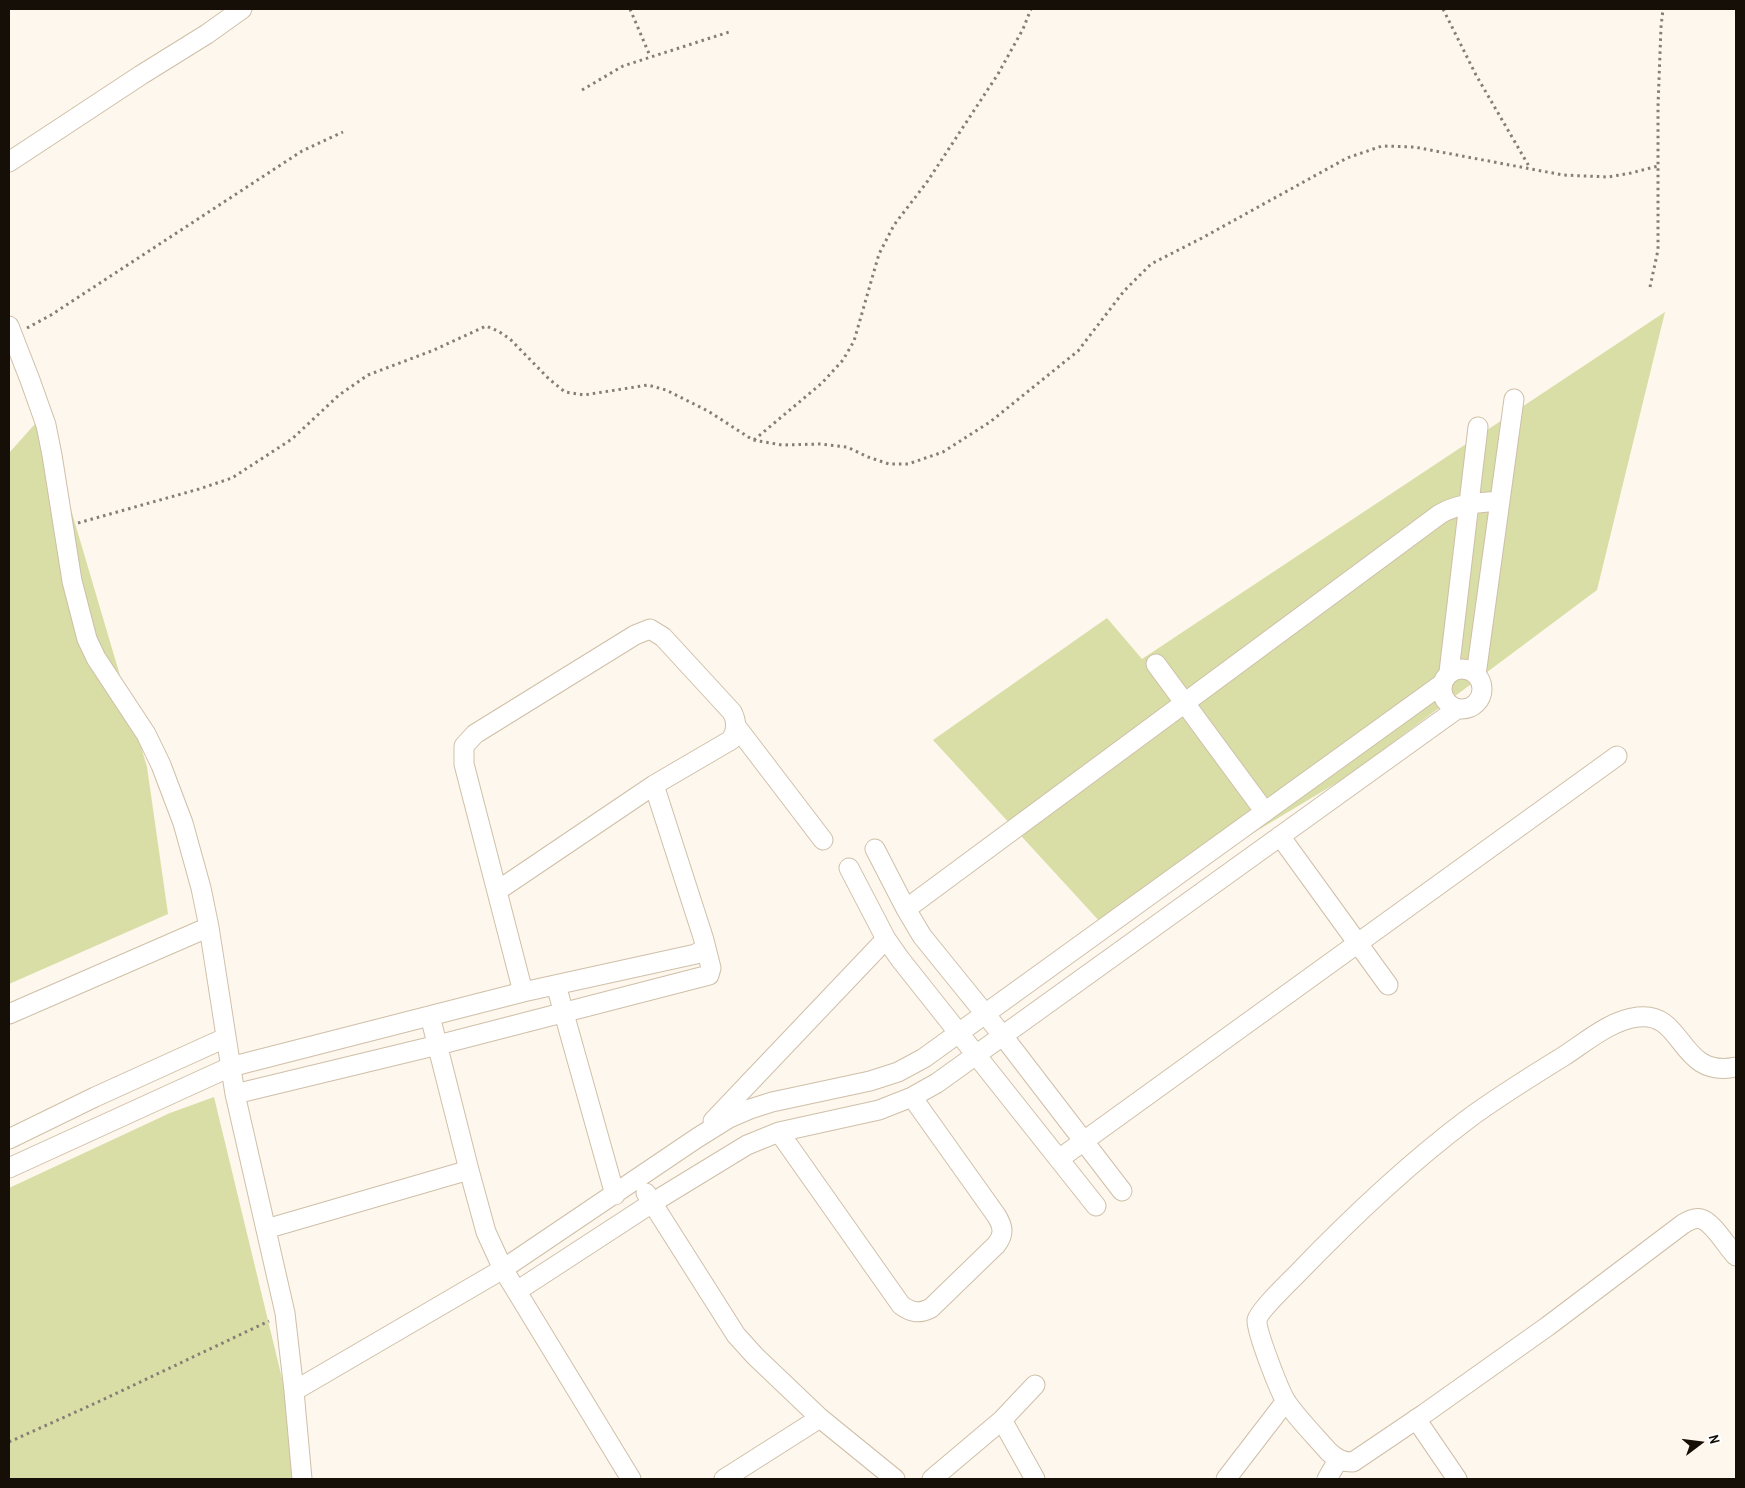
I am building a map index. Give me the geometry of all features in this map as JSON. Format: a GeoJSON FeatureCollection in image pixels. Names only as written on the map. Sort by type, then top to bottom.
{"type":"FeatureCollection","features":[{"type":"Feature","properties":{"kind":"street"},"geometry":{"type":"LineString","coordinates":[[9,162],[207,34],[242,9]]}},
{"type":"Feature","properties":{"kind":"street"},"geometry":{"type":"LineString","coordinates":[[11,331],[46,425],[72,581],[87,639],[96,658],[146,734],[161,765],[183,823],[209,927],[235,1094],[284,1313],[294,1391],[302,1479]]}},
{"type":"Feature","properties":{"kind":"street"},"geometry":{"type":"LineString","coordinates":[[1476,675],[1514,399]]}},
{"type":"Feature","properties":{"kind":"street"},"geometry":{"type":"LineString","coordinates":[[294,1391],[503,1268],[729,1118],[750,1109],[783,1100],[870,1081],[898,1072],[924,1058],[1265,812],[1446,678],[1456,669],[1470,670],[1481,681],[1481,696],[1472,707],[1457,709],[1446,702],[1443,697],[1446,678],[1469,504],[1478,427]]}},
{"type":"Feature","properties":{"kind":"street"},"geometry":{"type":"LineString","coordinates":[[1473,464],[1505,467]]}},
{"type":"Feature","properties":{"kind":"street"},"geometry":{"type":"LineString","coordinates":[[906,909],[1440,514],[1455,506],[1500,502]]}},
{"type":"Feature","properties":{"kind":"street"},"geometry":{"type":"LineString","coordinates":[[497,891],[654,785],[728,743],[735,734],[736,719],[732,712],[663,637],[650,629],[635,636],[475,734],[464,746],[464,764],[523,992]]}},
{"type":"Feature","properties":{"kind":"street"},"geometry":{"type":"LineString","coordinates":[[1156,664],[1265,812]]}},
{"type":"Feature","properties":{"kind":"street"},"geometry":{"type":"LineString","coordinates":[[517,1291],[652,1203],[759,1139],[784,1131],[879,1110],[912,1097],[937,1083],[1457,709]]}},
{"type":"Feature","properties":{"kind":"street"},"geometry":{"type":"LineString","coordinates":[[736,726],[823,840]]}},
{"type":"Feature","properties":{"kind":"street"},"geometry":{"type":"LineString","coordinates":[[1059,1159],[1617,756]]}},
{"type":"Feature","properties":{"kind":"street"},"geometry":{"type":"LineString","coordinates":[[235,1094],[564,1014],[706,977],[710,973],[711,968],[701,931],[654,785]]}},
{"type":"Feature","properties":{"kind":"street"},"geometry":{"type":"LineString","coordinates":[[1280,836],[1388,985]]}},
{"type":"Feature","properties":{"kind":"street"},"geometry":{"type":"LineString","coordinates":[[875,849],[906,909],[932,948],[1122,1191]]}},
{"type":"Feature","properties":{"kind":"street"},"geometry":{"type":"LineString","coordinates":[[848,868],[886,938],[904,964],[1096,1206]]}},
{"type":"Feature","properties":{"kind":"street"},"geometry":{"type":"LineString","coordinates":[[9,1014],[209,927]]}},
{"type":"Feature","properties":{"kind":"street"},"geometry":{"type":"LineString","coordinates":[[697,1138],[886,938]]}},
{"type":"Feature","properties":{"kind":"street"},"geometry":{"type":"LineString","coordinates":[[9,1168],[230,1067],[523,992],[681,957],[700,952],[705,948]]}},
{"type":"Feature","properties":{"kind":"street"},"geometry":{"type":"LineString","coordinates":[[681,957],[688,982]]}},
{"type":"Feature","properties":{"kind":"street"},"geometry":{"type":"LineString","coordinates":[[556,985],[615,1194]]}},
{"type":"Feature","properties":{"kind":"street"},"geometry":{"type":"LineString","coordinates":[[430,1016],[486,1232],[503,1268],[631,1479]]}},
{"type":"Feature","properties":{"kind":"street"},"geometry":{"type":"LineString","coordinates":[[1736,1067],[1725,1070],[1713,1069],[1702,1064],[1693,1058],[1671,1029],[1652,1017],[1639,1016],[1623,1020],[1604,1030],[1499,1097],[1430,1150],[1338,1233],[1258,1316],[1258,1330],[1286,1402],[1329,1452],[1338,1460],[1353,1462],[1548,1326],[1692,1219],[1701,1218],[1708,1222],[1736,1256]]}},
{"type":"Feature","properties":{"kind":"street"},"geometry":{"type":"LineString","coordinates":[[9,1139],[225,1038]]}},
{"type":"Feature","properties":{"kind":"street"},"geometry":{"type":"LineString","coordinates":[[783,1100],[784,1131],[901,1306],[915,1313],[924,1312],[931,1308],[996,1245],[1002,1236],[1002,1224],[912,1097]]}},
{"type":"Feature","properties":{"kind":"street"},"geometry":{"type":"LineString","coordinates":[[750,1109],[759,1139]]}},
{"type":"Feature","properties":{"kind":"street"},"geometry":{"type":"LineString","coordinates":[[266,1229],[469,1170]]}},
{"type":"Feature","properties":{"kind":"street"},"geometry":{"type":"LineString","coordinates":[[638,1179],[736,1335],[820,1418],[896,1479]]}},
{"type":"Feature","properties":{"kind":"street"},"geometry":{"type":"LineString","coordinates":[[932,1479],[1002,1420],[1035,1385]]}},
{"type":"Feature","properties":{"kind":"street"},"geometry":{"type":"LineString","coordinates":[[1226,1479],[1286,1402]]}},
{"type":"Feature","properties":{"kind":"street"},"geometry":{"type":"LineString","coordinates":[[724,1479],[820,1418]]}},
{"type":"Feature","properties":{"kind":"street"},"geometry":{"type":"LineString","coordinates":[[1416,1419],[1457,1479]]}},
{"type":"Feature","properties":{"kind":"street"},"geometry":{"type":"LineString","coordinates":[[1002,1420],[1036,1479]]}},
{"type":"Feature","properties":{"kind":"street"},"geometry":{"type":"LineString","coordinates":[[1327,1479],[1338,1460]]}},
{"type":"Feature","properties":{"kind":"path"},"geometry":{"type":"LineString","coordinates":[[630,9],[650,56]]}},
{"type":"Feature","properties":{"kind":"path"},"geometry":{"type":"LineString","coordinates":[[753,440],[822,383],[843,360],[854,341],[879,254],[894,225],[927,182],[998,74],[1031,9]]}},
{"type":"Feature","properties":{"kind":"path"},"geometry":{"type":"LineString","coordinates":[[1443,9],[1476,75],[1530,169]]}},
{"type":"Feature","properties":{"kind":"path"},"geometry":{"type":"LineString","coordinates":[[1650,287],[1658,250],[1658,106],[1663,9]]}},
{"type":"Feature","properties":{"kind":"path"},"geometry":{"type":"LineString","coordinates":[[582,90],[623,66],[732,31]]}},
{"type":"Feature","properties":{"kind":"path"},"geometry":{"type":"LineString","coordinates":[[11,331],[51,314],[302,151],[343,132]]}},
{"type":"Feature","properties":{"kind":"path"},"geometry":{"type":"LineString","coordinates":[[63,527],[199,490],[232,478],[292,439],[339,395],[368,375],[434,350],[486,326],[498,330],[510,339],[549,379],[565,392],[584,395],[648,385],[666,390],[708,411],[753,440],[782,445],[820,444],[847,447],[889,464],[908,464],[944,452],[990,422],[1078,351],[1124,291],[1151,264],[1348,158],[1382,146],[1414,147],[1563,174],[1608,177],[1658,166]]}},
{"type":"Feature","properties":{"kind":"path"},"geometry":{"type":"LineString","coordinates":[[9,1442],[98,1402],[284,1313]]}},
{"type":"Feature","properties":{"kind":"green space"},"geometry":{"type":"Polygon","coordinates":[[[1665,312],[1597,590],[1348,776],[1102,924],[933,740],[1107,618],[1142,659],[1665,312]]]}},
{"type":"Feature","properties":{"kind":"green space"},"geometry":{"type":"Polygon","coordinates":[[[43,415],[147,767],[168,914],[9,984],[9,453],[43,415]]]}},
{"type":"Feature","properties":{"kind":"green space"},"geometry":{"type":"Polygon","coordinates":[[[214,1097],[286,1395],[296,1479],[9,1479],[9,1188],[170,1113],[214,1097]]]}}]}
